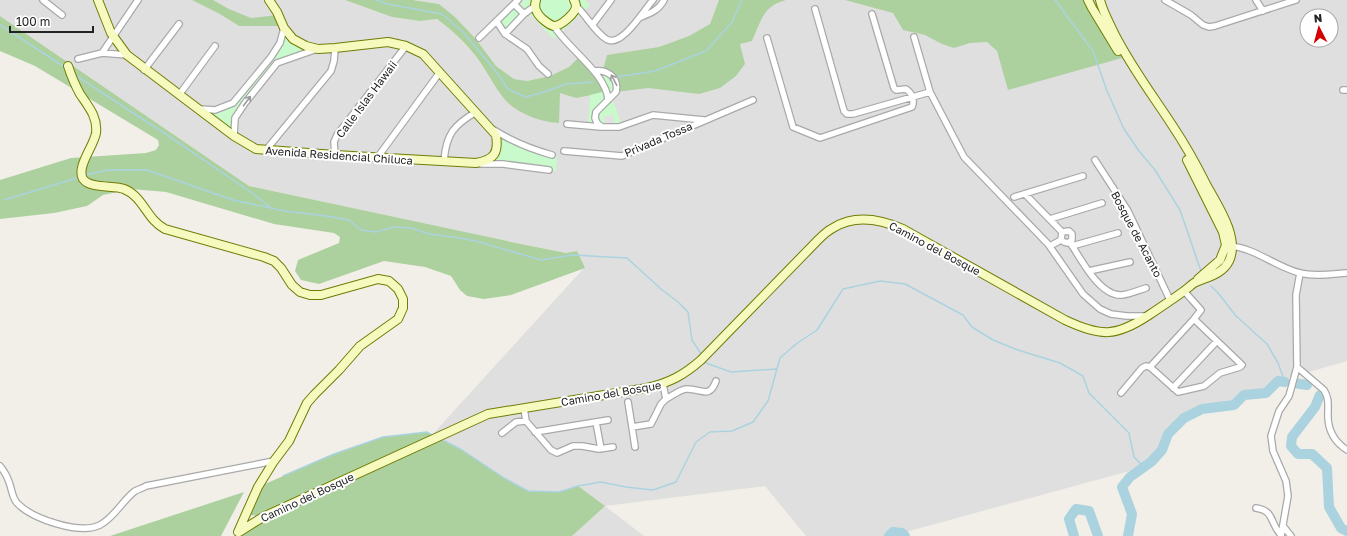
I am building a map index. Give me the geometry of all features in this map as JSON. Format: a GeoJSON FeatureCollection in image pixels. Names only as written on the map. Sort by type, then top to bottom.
{"type":"FeatureCollection","features":[{"type":"Feature","properties":{"kind":"street"},"geometry":{"type":"LineString","coordinates":[[43,0],[62,15]]}},
{"type":"Feature","properties":{"kind":"street","name":"Avenida Residencial Chiluca"},"geometry":{"type":"LineString","coordinates":[[98,0],[113,36],[127,55],[144,70],[200,109],[234,136],[256,149],[377,158],[503,164],[549,170]]}},
{"type":"Feature","properties":{"kind":"street"},"geometry":{"type":"LineString","coordinates":[[102,53],[138,0]]}},
{"type":"Feature","properties":{"kind":"street","name":"Avenida Residencial Chiluca"},"geometry":{"type":"LineString","coordinates":[[270,0],[284,28],[293,39],[306,46],[318,49],[388,42],[406,46],[423,54],[496,135],[497,148],[494,155],[486,162],[476,163]]}},
{"type":"Feature","properties":{"kind":"street"},"geometry":{"type":"LineString","coordinates":[[593,24],[611,0]]}},
{"type":"Feature","properties":{"kind":"street"},"geometry":{"type":"LineString","coordinates":[[575,3],[607,39],[613,41],[620,39],[641,17],[654,0]]}},
{"type":"Feature","properties":{"kind":"street"},"geometry":{"type":"LineString","coordinates":[[641,17],[653,12],[662,4],[664,0]]}},
{"type":"Feature","properties":{"kind":"street"},"geometry":{"type":"LineString","coordinates":[[1088,0],[1117,49],[1172,130],[1229,246]]}},
{"type":"Feature","properties":{"kind":"street"},"geometry":{"type":"LineString","coordinates":[[1100,0],[1104,13],[1126,56],[1182,140],[1216,201],[1229,230],[1229,246]]}},
{"type":"Feature","properties":{"kind":"street"},"geometry":{"type":"LineString","coordinates":[[1165,0],[1192,15],[1203,25],[1209,26],[1296,0]]}},
{"type":"Feature","properties":{"kind":"street"},"geometry":{"type":"LineString","coordinates":[[1256,0],[1263,11]]}},
{"type":"Feature","properties":{"kind":"street"},"geometry":{"type":"LineString","coordinates":[[479,38],[516,2],[524,14]]}},
{"type":"Feature","properties":{"kind":"street"},"geometry":{"type":"LineString","coordinates":[[536,3],[537,12],[549,24],[554,26],[560,25],[574,12],[575,3]]}},
{"type":"Feature","properties":{"kind":"street"},"geometry":{"type":"LineString","coordinates":[[505,34],[536,3]]}},
{"type":"Feature","properties":{"kind":"street"},"geometry":{"type":"LineString","coordinates":[[815,9],[844,111],[847,114],[853,114],[930,92]]}},
{"type":"Feature","properties":{"kind":"street"},"geometry":{"type":"LineString","coordinates":[[767,38],[794,127],[820,138],[912,107],[913,97],[906,89],[896,90],[894,88],[872,14]]}},
{"type":"Feature","properties":{"kind":"street"},"geometry":{"type":"LineString","coordinates":[[497,22],[505,34],[527,49],[539,66],[548,74]]}},
{"type":"Feature","properties":{"kind":"street"},"geometry":{"type":"LineString","coordinates":[[144,70],[179,24]]}},
{"type":"Feature","properties":{"kind":"street"},"geometry":{"type":"LineString","coordinates":[[554,26],[559,34],[594,71],[607,92],[608,100]]}},
{"type":"Feature","properties":{"kind":"street"},"geometry":{"type":"LineString","coordinates":[[200,109],[215,110],[233,103],[271,57],[280,43],[284,28]]}},
{"type":"Feature","properties":{"kind":"street"},"geometry":{"type":"LineString","coordinates":[[914,37],[930,92],[964,157],[1050,246],[1083,294],[1100,309],[1111,314],[1148,316]]}},
{"type":"Feature","properties":{"kind":"street"},"geometry":{"type":"LineString","coordinates":[[179,95],[216,46]]}},
{"type":"Feature","properties":{"kind":"street","name":"Calle Islas Hawaii"},"geometry":{"type":"LineString","coordinates":[[335,155],[334,142],[337,135],[406,46]]}},
{"type":"Feature","properties":{"kind":"street"},"geometry":{"type":"LineString","coordinates":[[266,150],[330,71],[334,61],[335,48]]}},
{"type":"Feature","properties":{"kind":"street"},"geometry":{"type":"LineString","coordinates":[[234,136],[235,118],[277,63],[318,49]]}},
{"type":"Feature","properties":{"kind":"street"},"geometry":{"type":"LineString","coordinates":[[78,59],[102,53],[127,55]]}},
{"type":"Feature","properties":{"kind":"street"},"geometry":{"type":"LineString","coordinates":[[68,66],[72,77],[93,114],[95,122],[96,132],[94,140],[81,172],[83,179],[89,184],[116,187],[134,195],[152,219],[165,229],[274,261],[281,268],[292,285],[300,292],[310,295],[321,294],[378,279],[389,281],[398,289],[403,299],[404,308],[398,318],[360,346],[308,403],[289,441],[274,461],[258,487],[238,534]]}},
{"type":"Feature","properties":{"kind":"street"},"geometry":{"type":"LineString","coordinates":[[594,71],[603,70],[609,73],[616,81],[616,92],[596,112],[595,118],[597,123],[602,127]]}},
{"type":"Feature","properties":{"kind":"street"},"geometry":{"type":"LineString","coordinates":[[377,158],[440,72]]}},
{"type":"Feature","properties":{"kind":"street","name":"Privada Tossa"},"geometry":{"type":"LineString","coordinates":[[564,151],[622,156],[753,100]]}},
{"type":"Feature","properties":{"kind":"street"},"geometry":{"type":"LineString","coordinates":[[444,161],[445,147],[451,132],[462,120],[476,112]]}},
{"type":"Feature","properties":{"kind":"street","name":"Privada Tossa"},"geometry":{"type":"LineString","coordinates":[[567,124],[619,127],[653,115],[704,120]]}},
{"type":"Feature","properties":{"kind":"street","name":"Avenida Residencial Chiluca"},"geometry":{"type":"LineString","coordinates":[[490,127],[509,139],[529,148],[552,155]]}},
{"type":"Feature","properties":{"kind":"street","name":"Bosque de Acanto"},"geometry":{"type":"LineString","coordinates":[[1095,160],[1128,211],[1170,300]]}},
{"type":"Feature","properties":{"kind":"street"},"geometry":{"type":"LineString","coordinates":[[1014,197],[1083,176]]}},
{"type":"Feature","properties":{"kind":"street"},"geometry":{"type":"LineString","coordinates":[[1025,194],[1062,232],[1061,240]]}},
{"type":"Feature","properties":{"kind":"street"},"geometry":{"type":"LineString","coordinates":[[1050,219],[1102,203]]}},
{"type":"Feature","properties":{"kind":"street","name":"Camino del Bosque"},"geometry":{"type":"LineString","coordinates":[[238,534],[263,516],[488,414],[647,388],[663,384],[689,371],[818,240],[833,228],[846,222],[855,220],[877,220],[889,223],[903,229],[1082,328],[1098,332],[1111,333],[1126,329],[1148,316],[1195,283],[1220,260],[1229,246]]}},
{"type":"Feature","properties":{"kind":"street"},"geometry":{"type":"LineString","coordinates":[[1062,232],[1069,231],[1072,234],[1071,244],[1089,271],[1104,289],[1114,294],[1123,295],[1146,288]]}},
{"type":"Feature","properties":{"kind":"street"},"geometry":{"type":"LineString","coordinates":[[1061,240],[1071,244],[1118,233]]}},
{"type":"Feature","properties":{"kind":"street"},"geometry":{"type":"LineString","coordinates":[[1050,246],[1061,240]]}},
{"type":"Feature","properties":{"kind":"street"},"geometry":{"type":"LineString","coordinates":[[1229,246],[1241,248],[1300,273],[1321,275],[1347,273]]}},
{"type":"Feature","properties":{"kind":"street"},"geometry":{"type":"LineString","coordinates":[[1089,271],[1130,262]]}},
{"type":"Feature","properties":{"kind":"street"},"geometry":{"type":"LineString","coordinates":[[1281,535],[1288,489],[1283,473],[1273,451],[1271,436],[1279,410],[1289,396],[1296,367],[1296,295],[1300,273]]}},
{"type":"Feature","properties":{"kind":"street"},"geometry":{"type":"LineString","coordinates":[[1121,392],[1142,368],[1150,366],[1201,310],[1184,291]]}},
{"type":"Feature","properties":{"kind":"street"},"geometry":{"type":"LineString","coordinates":[[1150,366],[1178,392],[1203,387],[1220,373],[1241,367],[1241,364],[1194,319]]}},
{"type":"Feature","properties":{"kind":"street"},"geometry":{"type":"LineString","coordinates":[[1173,388],[1217,341]]}},
{"type":"Feature","properties":{"kind":"street"},"geometry":{"type":"LineString","coordinates":[[1296,367],[1324,390],[1328,401],[1327,417],[1331,433],[1334,440],[1347,450]]}},
{"type":"Feature","properties":{"kind":"street"},"geometry":{"type":"LineString","coordinates":[[632,427],[651,424],[661,404],[666,399],[682,390],[688,389],[709,392],[714,387],[716,381]]}},
{"type":"Feature","properties":{"kind":"street"},"geometry":{"type":"LineString","coordinates":[[663,384],[666,399]]}},
{"type":"Feature","properties":{"kind":"street"},"geometry":{"type":"LineString","coordinates":[[628,402],[635,446]]}},
{"type":"Feature","properties":{"kind":"street"},"geometry":{"type":"LineString","coordinates":[[524,408],[526,421],[551,450],[557,453],[573,446],[602,449],[612,447]]}},
{"type":"Feature","properties":{"kind":"street"},"geometry":{"type":"LineString","coordinates":[[514,410],[516,422]]}},
{"type":"Feature","properties":{"kind":"street"},"geometry":{"type":"LineString","coordinates":[[535,432],[608,420]]}},
{"type":"Feature","properties":{"kind":"street"},"geometry":{"type":"LineString","coordinates":[[502,433],[516,422],[526,421]]}},
{"type":"Feature","properties":{"kind":"street"},"geometry":{"type":"LineString","coordinates":[[596,422],[602,449]]}},
{"type":"Feature","properties":{"kind":"street"},"geometry":{"type":"LineString","coordinates":[[0,466],[9,481],[12,495],[17,504],[54,524],[85,529],[100,525],[114,514],[136,491],[146,486],[274,461]]}},
{"type":"Feature","properties":{"kind":"street"},"geometry":{"type":"LineString","coordinates":[[1256,508],[1266,510],[1269,513],[1275,527],[1281,535]]}},
{"type":"Feature","properties":{"kind":"street"},"geometry":{"type":"LineString","coordinates":[[246,515],[263,516]]}},
{"type":"Feature","properties":{"kind":"street"},"geometry":{"type":"LineString","coordinates":[[1283,526],[1291,536]]}},
{"type":"Feature","properties":{"kind":"shaded area"},"geometry":{"type":"Polygon","coordinates":[[[0,0],[345,0],[392,17],[420,21],[437,19],[448,27],[475,55],[506,101],[550,76],[527,81],[514,79],[496,66],[475,38],[454,16],[439,4],[413,0],[1347,0],[1347,361],[1278,381],[1266,393],[1244,395],[1234,405],[1202,409],[1184,418],[1168,434],[1162,450],[1144,467],[902,533],[893,532],[889,536],[806,536],[765,486],[605,506],[644,536],[237,536],[437,437],[432,435],[584,268],[577,251],[566,253],[550,250],[249,186],[0,16],[0,0]]]}},
{"type":"Feature","properties":{"kind":"shaded area"},"geometry":{"type":"Polygon","coordinates":[[[613,115],[615,127],[605,127],[604,116],[613,115]]]}},
{"type":"Feature","properties":{"kind":"green space"},"geometry":{"type":"Polygon","coordinates":[[[192,0],[213,0],[229,9],[251,18],[278,15],[283,26],[239,26],[220,14],[192,0]]]}},
{"type":"Feature","properties":{"kind":"green space"},"geometry":{"type":"Polygon","coordinates":[[[345,0],[413,0],[439,4],[454,16],[475,38],[496,66],[514,79],[527,81],[550,76],[569,67],[580,56],[607,92],[576,98],[560,93],[559,123],[538,119],[511,106],[498,90],[475,55],[457,36],[437,19],[420,21],[392,17],[345,0]]]}},
{"type":"Feature","properties":{"kind":"green space"},"geometry":{"type":"Polygon","coordinates":[[[524,0],[585,0],[590,5],[554,39],[520,4],[524,0]]]}},
{"type":"Feature","properties":{"kind":"green space"},"geometry":{"type":"Polygon","coordinates":[[[719,0],[786,0],[772,6],[768,10],[764,15],[752,41],[740,44],[745,64],[736,76],[720,88],[699,94],[648,88],[616,92],[603,70],[607,55],[659,47],[689,36],[710,24],[719,0]]]}},
{"type":"Feature","properties":{"kind":"green space"},"geometry":{"type":"Polygon","coordinates":[[[845,0],[1088,0],[1122,58],[1008,90],[997,51],[987,42],[970,43],[954,48],[942,44],[925,35],[903,30],[893,13],[845,0]]]}},
{"type":"Feature","properties":{"kind":"green space"},"geometry":{"type":"Polygon","coordinates":[[[514,4],[524,14],[505,34],[497,22],[514,4]]]}},
{"type":"Feature","properties":{"kind":"green space"},"geometry":{"type":"Polygon","coordinates":[[[0,16],[249,186],[566,253],[577,251],[585,268],[511,295],[484,299],[467,296],[460,290],[451,276],[425,267],[384,261],[319,284],[301,280],[295,271],[298,260],[339,243],[340,237],[334,233],[274,224],[166,192],[132,189],[103,195],[87,206],[54,213],[0,219],[0,180],[71,158],[146,153],[156,150],[159,145],[158,140],[35,66],[0,51],[0,16]]]}},
{"type":"Feature","properties":{"kind":"green space"},"geometry":{"type":"Polygon","coordinates":[[[284,28],[293,39],[318,49],[277,63],[235,118],[234,136],[200,109],[215,110],[233,103],[271,57],[284,28]]]}},
{"type":"Feature","properties":{"kind":"green space"},"geometry":{"type":"Polygon","coordinates":[[[603,70],[617,85],[612,97],[622,126],[615,127],[613,115],[605,127],[588,126],[590,95],[606,91],[594,71],[603,70]]]}},
{"type":"Feature","properties":{"kind":"green space"},"geometry":{"type":"Polygon","coordinates":[[[496,135],[529,148],[557,156],[556,171],[486,162],[494,155],[496,135]]]}},
{"type":"Feature","properties":{"kind":"green space"},"geometry":{"type":"Polygon","coordinates":[[[427,432],[462,450],[504,478],[528,491],[559,492],[578,486],[605,506],[572,536],[237,536],[239,532],[263,516],[246,515],[258,487],[334,454],[383,437],[427,432]]]}},
{"type":"Feature","properties":{"kind":"green space"},"geometry":{"type":"Polygon","coordinates":[[[244,492],[221,536],[110,536],[244,492]]]}},
{"type":"Feature","properties":{"kind":"waterway"},"geometry":{"type":"LineString","coordinates":[[376,0],[387,4],[442,14],[463,32],[495,70],[508,89],[526,97],[566,84],[593,82]]}},
{"type":"Feature","properties":{"kind":"waterway"},"geometry":{"type":"LineString","coordinates":[[616,77],[655,71],[706,51],[732,22],[742,0]]}},
{"type":"Feature","properties":{"kind":"waterway"},"geometry":{"type":"LineString","coordinates":[[1055,0],[1093,51],[1107,91],[1124,129],[1139,151],[1155,170],[1180,210],[1201,271]]}},
{"type":"Feature","properties":{"kind":"waterway"},"geometry":{"type":"LineString","coordinates":[[0,25],[63,66]]}},
{"type":"Feature","properties":{"kind":"waterway"},"geometry":{"type":"LineString","coordinates":[[75,75],[170,137],[270,207]]}},
{"type":"Feature","properties":{"kind":"waterway"},"geometry":{"type":"LineString","coordinates":[[86,175],[107,170],[147,170],[233,200],[285,211],[349,220],[361,230],[376,232],[394,227],[411,228],[429,234],[476,241],[541,260],[572,255],[627,258],[688,312],[692,340],[701,354]]}},
{"type":"Feature","properties":{"kind":"waterway"},"geometry":{"type":"LineString","coordinates":[[4,200],[77,178]]}},
{"type":"Feature","properties":{"kind":"waterway"},"geometry":{"type":"LineString","coordinates":[[445,441],[462,450],[504,478],[528,491],[559,492],[578,486],[601,482],[653,490],[676,482],[696,442],[710,432],[732,431],[753,422],[768,401],[780,358],[796,344],[817,330],[843,289],[880,281],[905,284],[963,315],[972,327],[993,340],[1018,350],[1060,363],[1083,376],[1089,393],[1129,433],[1134,457],[1144,467]]}},
{"type":"Feature","properties":{"kind":"waterway"},"geometry":{"type":"LineString","coordinates":[[1211,286],[1236,316],[1267,344],[1278,363],[1285,382]]}},
{"type":"Feature","properties":{"kind":"waterway"},"geometry":{"type":"LineString","coordinates":[[706,363],[731,372],[776,369]]}},
{"type":"Feature","properties":{"kind":"waterway"},"geometry":{"type":"LineString","coordinates":[[1128,536],[1132,514],[1122,487],[1130,477],[1151,462],[1162,450],[1168,434],[1184,418],[1202,409],[1234,405],[1244,395],[1266,393],[1278,381],[1285,382]]}},
{"type":"Feature","properties":{"kind":"waterway"},"geometry":{"type":"LineString","coordinates":[[1294,383],[1307,385]]}},
{"type":"Feature","properties":{"kind":"waterway"},"geometry":{"type":"LineString","coordinates":[[1320,395],[1315,407],[1292,437],[1291,446],[1298,454],[1312,454],[1327,468],[1329,507],[1341,528],[1347,531]]}},
{"type":"Feature","properties":{"kind":"waterway"},"geometry":{"type":"LineString","coordinates":[[283,476],[334,454],[383,437],[427,432],[432,435]]}},
{"type":"Feature","properties":{"kind":"waterway"},"geometry":{"type":"LineString","coordinates":[[1074,536],[1069,519],[1076,509],[1089,511],[1098,536]]}},
{"type":"Feature","properties":{"kind":"waterway"},"geometry":{"type":"LineString","coordinates":[[889,536],[893,532],[902,533],[905,536]]}}]}
